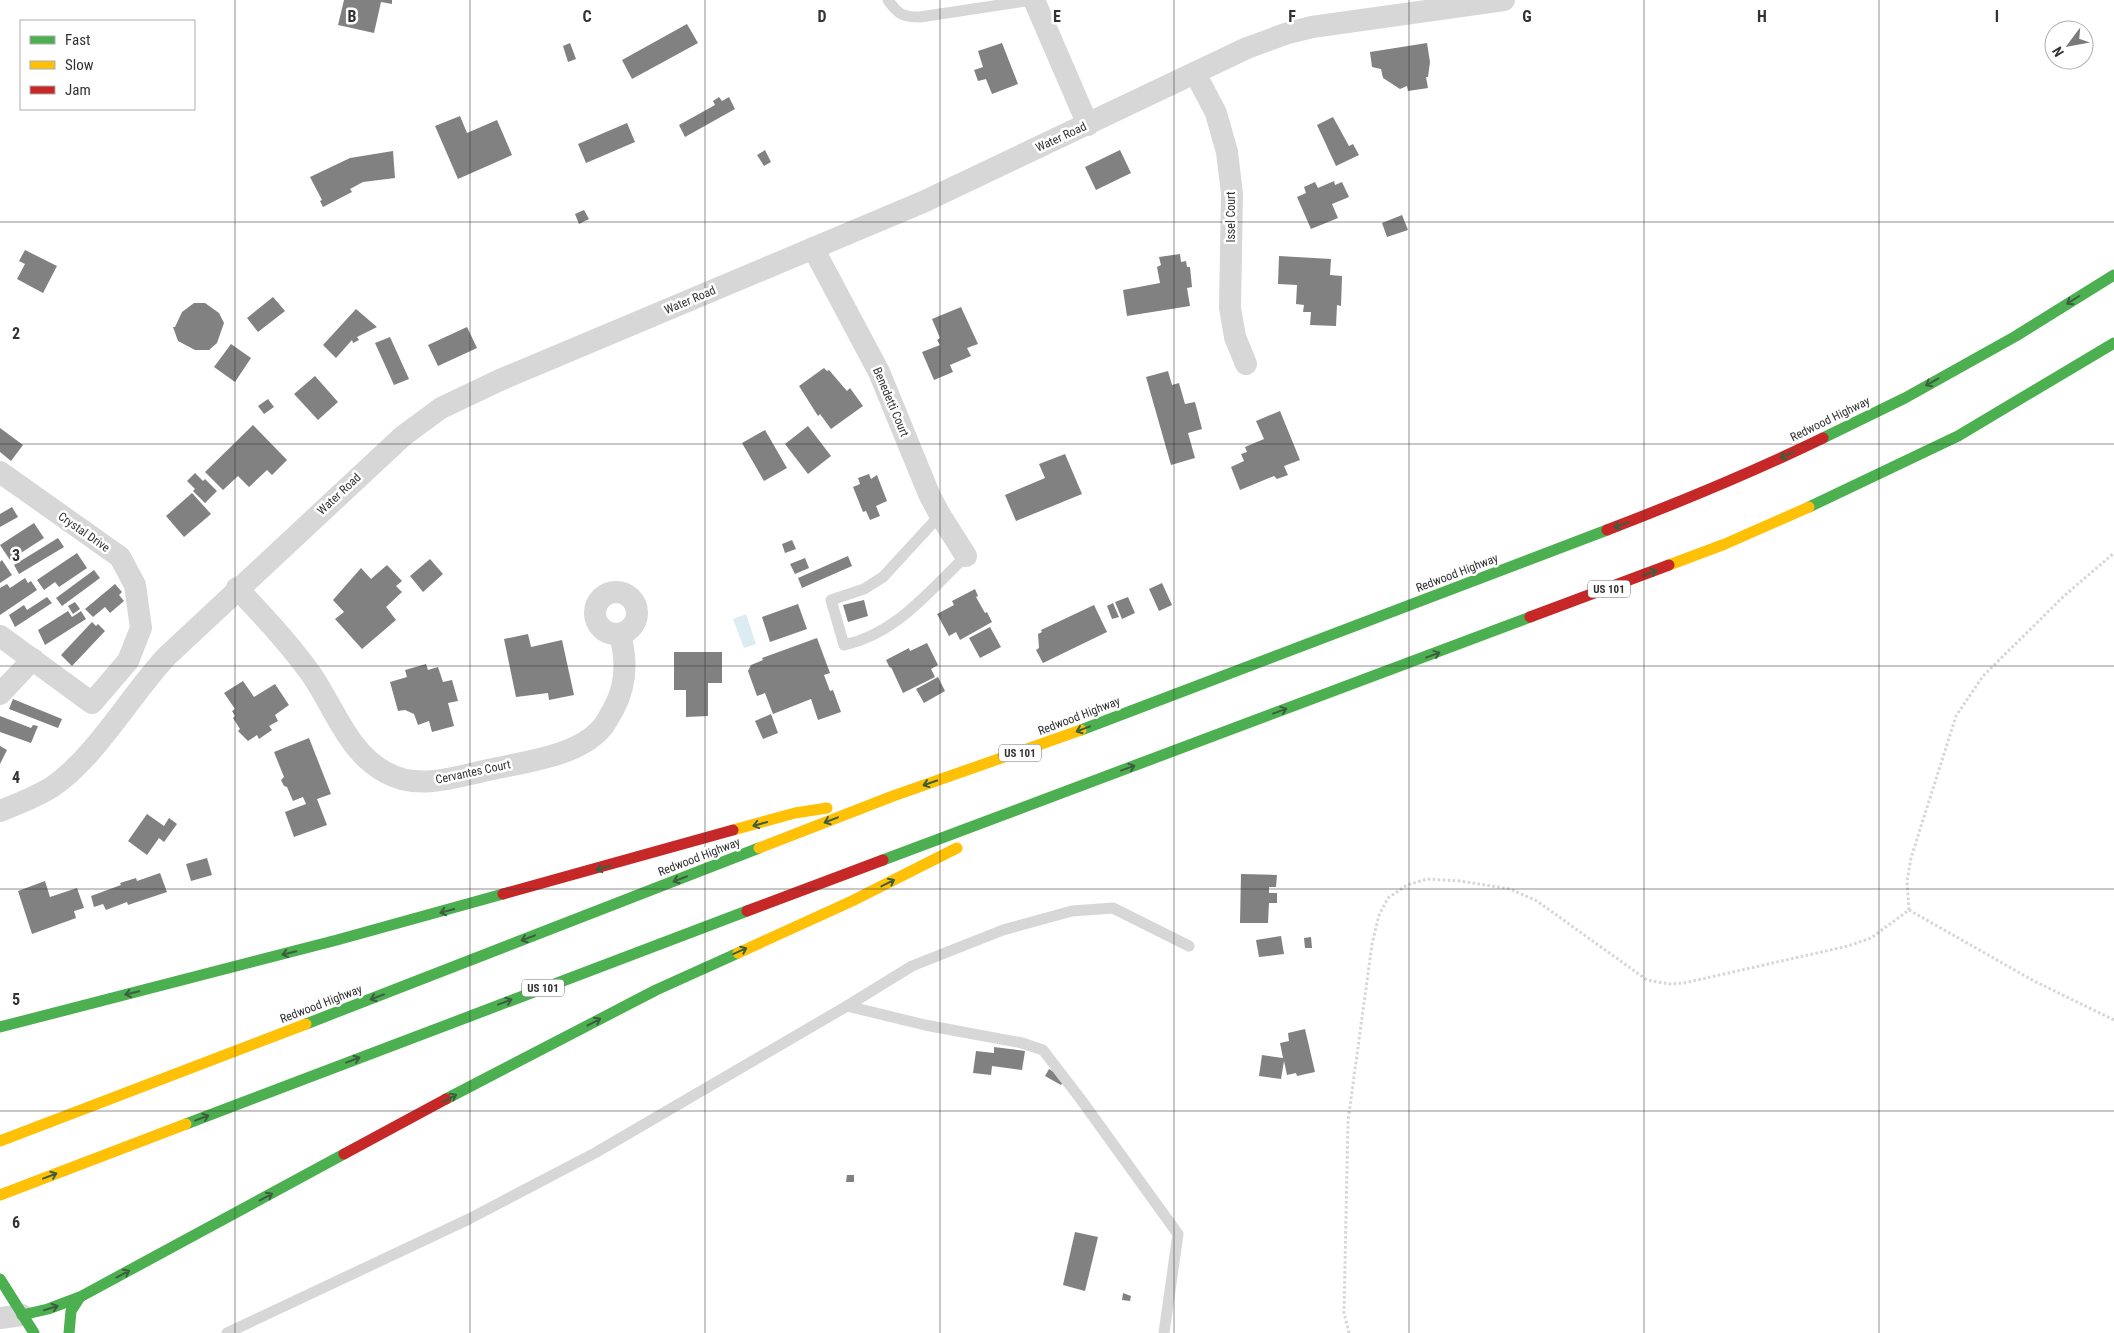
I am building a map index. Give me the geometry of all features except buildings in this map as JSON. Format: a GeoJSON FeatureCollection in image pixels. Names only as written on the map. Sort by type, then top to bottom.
{"type":"FeatureCollection","features":[{"type":"Feature","properties":{"kind":"main road","name":"Redwood Highway"},"geometry":{"type":"LineString","coordinates":[[0,1141],[893,796],[1042,745],[1674,504],[1786,456],[1905,398],[2016,336],[2114,275]]}},
{"type":"Feature","properties":{"kind":"main road","name":"US 101"},"geometry":{"type":"LineString","coordinates":[[2,1194],[1725,544],[1844,491],[1958,436],[2114,343]]}},
{"type":"Feature","properties":{"kind":"main road"},"geometry":{"type":"LineString","coordinates":[[985,834],[1082,785]]}},
{"type":"Feature","properties":{"kind":"main road"},"geometry":{"type":"LineString","coordinates":[[0,1027],[346,938],[795,814],[893,796]]}},
{"type":"Feature","properties":{"kind":"main road"},"geometry":{"type":"LineString","coordinates":[[0,1278],[28,1324],[48,1310],[80,1297],[407,1120],[656,990],[852,901],[967,843]]}},
{"type":"Feature","properties":{"kind":"main road"},"geometry":{"type":"LineString","coordinates":[[69,1333],[70,1311],[80,1297]]}},
{"type":"Feature","properties":{"kind":"street"},"geometry":{"type":"LineString","coordinates":[[1034,0],[1088,125]]}},
{"type":"Feature","properties":{"kind":"street","name":"Water Road"},"geometry":{"type":"LineString","coordinates":[[0,811],[37,795],[69,774],[91,750],[136,691],[166,657],[237,588],[402,436],[441,408],[500,380],[923,202],[1247,48],[1288,33],[1312,27],[1504,0]]}},
{"type":"Feature","properties":{"kind":"street","name":"Issel Court"},"geometry":{"type":"LineString","coordinates":[[1194,74],[1216,113],[1227,152],[1232,194],[1230,308],[1235,337],[1246,364]]}},
{"type":"Feature","properties":{"kind":"street","name":"Benedetti Court"},"geometry":{"type":"LineString","coordinates":[[813,248],[879,372],[940,516],[966,556]]}},
{"type":"Feature","properties":{"kind":"street","name":"Crystal Drive"},"geometry":{"type":"LineString","coordinates":[[0,472],[120,557],[135,585],[141,628],[128,661],[92,703],[33,659]]}},
{"type":"Feature","properties":{"kind":"street","name":"Cervantes Court"},"geometry":{"type":"LineString","coordinates":[[237,588],[281,635],[301,661],[350,739],[369,762],[386,773],[401,779],[421,782],[456,777],[565,752],[589,739],[600,730],[608,719],[623,687],[625,669],[624,650],[620,635]]}},
{"type":"Feature","properties":{"kind":"street"},"geometry":{"type":"LineString","coordinates":[[0,636],[33,659],[0,694]]}},
{"type":"Feature","properties":{"kind":"street"},"geometry":{"type":"LineString","coordinates":[[0,1318],[28,1324]]}},
{"type":"Feature","properties":{"kind":"lane"},"geometry":{"type":"LineString","coordinates":[[888,0],[895,11],[906,17],[920,17],[1034,0]]}},
{"type":"Feature","properties":{"kind":"lane"},"geometry":{"type":"LineString","coordinates":[[940,516],[883,576],[864,589],[831,600],[844,645],[880,633],[903,617],[966,556]]}},
{"type":"Feature","properties":{"kind":"lane"},"geometry":{"type":"LineString","coordinates":[[227,1333],[469,1219],[595,1153],[912,966],[1002,930],[1072,911],[1113,908],[1189,946]]}},
{"type":"Feature","properties":{"kind":"lane"},"geometry":{"type":"LineString","coordinates":[[847,1006],[924,1025],[1022,1043],[1043,1050],[1178,1234],[1164,1333]]}},
{"type":"Feature","properties":{"kind":"path"},"geometry":{"type":"LineString","coordinates":[[1909,910],[1908,881],[1911,858],[1956,716],[1983,676],[2064,596],[2114,553]]}},
{"type":"Feature","properties":{"kind":"path"},"geometry":{"type":"LineString","coordinates":[[1349,1333],[1344,1313],[1348,1121],[1372,944],[1379,915],[1388,898],[1407,885],[1427,879],[1460,881],[1510,890],[1537,901],[1647,980],[1669,984],[1684,983],[1750,969],[1848,946],[1871,938],[1909,910]]}},
{"type":"Feature","properties":{"kind":"path"},"geometry":{"type":"LineString","coordinates":[[1909,910],[2034,981],[2114,1020]]}},
{"type":"Feature","properties":{"kind":"shaded area"},"geometry":{"type":"Polygon","coordinates":[[[746,614],[756,644],[744,648],[733,619],[746,614]]]}},
{"type":"Feature","properties":{"kind":"traffic: fast"},"geometry":{"type":"LineString","coordinates":[[1823,438],[1905,398],[2016,336],[2114,275]]}},
{"type":"Feature","properties":{"kind":"traffic: fast"},"geometry":{"type":"LineString","coordinates":[[1809,507],[1958,436],[2114,343]]}},
{"type":"Feature","properties":{"kind":"traffic: fast"},"geometry":{"type":"LineString","coordinates":[[1081,730],[1607,530]]}},
{"type":"Feature","properties":{"kind":"traffic: fast"},"geometry":{"type":"LineString","coordinates":[[883,860],[1530,617]]}},
{"type":"Feature","properties":{"kind":"traffic: fast"},"geometry":{"type":"LineString","coordinates":[[306,1024],[759,848]]}},
{"type":"Feature","properties":{"kind":"traffic: fast"},"geometry":{"type":"LineString","coordinates":[[0,1027],[337,940],[503,894]]}},
{"type":"Feature","properties":{"kind":"traffic: fast"},"geometry":{"type":"LineString","coordinates":[[186,1124],[747,911]]}},
{"type":"Feature","properties":{"kind":"traffic: fast"},"geometry":{"type":"LineString","coordinates":[[446,1099],[656,990],[738,953]]}},
{"type":"Feature","properties":{"kind":"traffic: fast"},"geometry":{"type":"LineString","coordinates":[[22,1315],[48,1309],[80,1297],[344,1154]]}},
{"type":"Feature","properties":{"kind":"traffic: fast"},"geometry":{"type":"LineString","coordinates":[[0,1279],[34,1333]]}},
{"type":"Feature","properties":{"kind":"traffic: fast"},"geometry":{"type":"LineString","coordinates":[[69,1333],[71,1311],[80,1297]]}},
{"type":"Feature","properties":{"kind":"traffic: slow"},"geometry":{"type":"LineString","coordinates":[[1669,565],[1725,544],[1809,507]]}},
{"type":"Feature","properties":{"kind":"traffic: slow"},"geometry":{"type":"LineString","coordinates":[[759,848],[893,796],[1081,730]]}},
{"type":"Feature","properties":{"kind":"traffic: slow"},"geometry":{"type":"LineString","coordinates":[[733,830],[795,813],[827,808]]}},
{"type":"Feature","properties":{"kind":"traffic: slow"},"geometry":{"type":"LineString","coordinates":[[738,953],[852,901],[957,848]]}},
{"type":"Feature","properties":{"kind":"traffic: slow"},"geometry":{"type":"LineString","coordinates":[[0,1141],[306,1024]]}},
{"type":"Feature","properties":{"kind":"traffic: slow"},"geometry":{"type":"LineString","coordinates":[[0,1195],[186,1124]]}},
{"type":"Feature","properties":{"kind":"traffic: jam"},"geometry":{"type":"LineString","coordinates":[[1607,530],[1662,509],[1823,438]]}},
{"type":"Feature","properties":{"kind":"traffic: jam"},"geometry":{"type":"LineString","coordinates":[[1530,617],[1669,565]]}},
{"type":"Feature","properties":{"kind":"traffic: jam"},"geometry":{"type":"LineString","coordinates":[[503,894],[733,830]]}},
{"type":"Feature","properties":{"kind":"traffic: jam"},"geometry":{"type":"LineString","coordinates":[[747,911],[883,860]]}},
{"type":"Feature","properties":{"kind":"traffic: jam"},"geometry":{"type":"LineString","coordinates":[[344,1154],[446,1099]]}}]}
